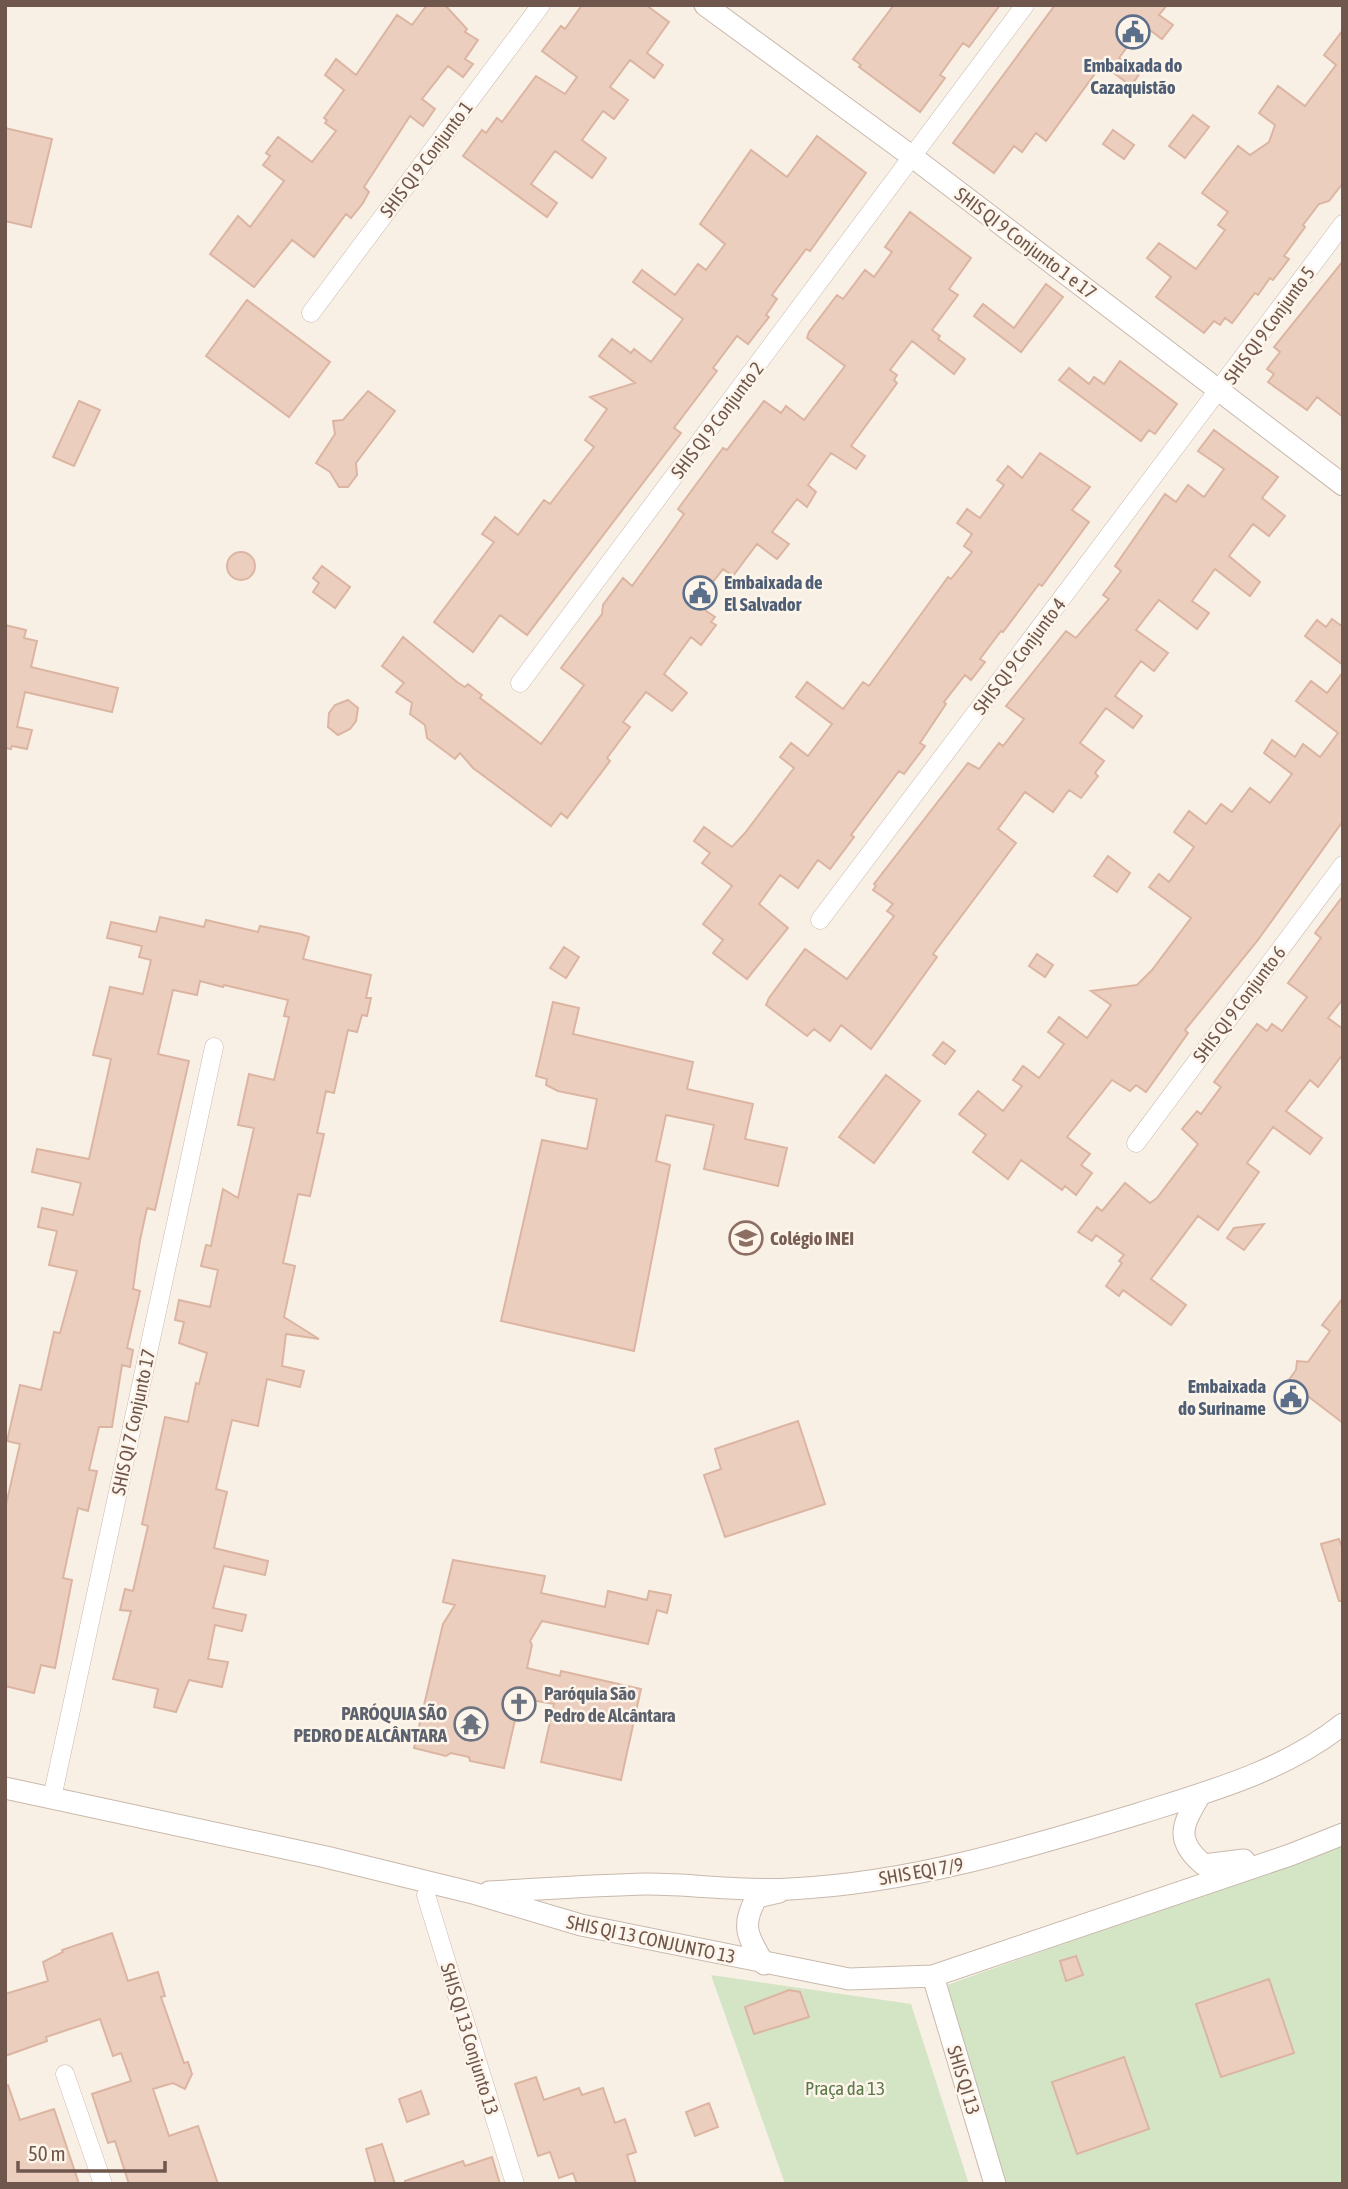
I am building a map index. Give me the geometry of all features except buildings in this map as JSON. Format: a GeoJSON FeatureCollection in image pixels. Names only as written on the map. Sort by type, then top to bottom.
{"type":"FeatureCollection","features":[{"type":"Feature","properties":{"kind":"street","name":"SHIS QI 9 Conjunto 1"},"geometry":{"type":"LineString","coordinates":[[311,313],[541,5]]}},
{"type":"Feature","properties":{"kind":"street","name":"SHIS QI 9 Conjunto 1 e 17"},"geometry":{"type":"LineString","coordinates":[[705,5],[914,158],[1343,485]]}},
{"type":"Feature","properties":{"kind":"street","name":"SHIS QI 9 Conjunto 2"},"geometry":{"type":"LineString","coordinates":[[520,683],[914,158],[1025,5]]}},
{"type":"Feature","properties":{"kind":"street","name":"SHIS QI 9 Conjunto 5"},"geometry":{"type":"LineString","coordinates":[[1219,392],[1343,224]]}},
{"type":"Feature","properties":{"kind":"street","name":"SHIS QI 9 Conjunto 4"},"geometry":{"type":"LineString","coordinates":[[820,920],[1219,392]]}},
{"type":"Feature","properties":{"kind":"street","name":"SHIS QI 9 Conjunto 6"},"geometry":{"type":"LineString","coordinates":[[1136,1143],[1343,864]]}},
{"type":"Feature","properties":{"kind":"street","name":"SHIS QI 7 Conjunto 17"},"geometry":{"type":"LineString","coordinates":[[52,1798],[214,1046]]}},
{"type":"Feature","properties":{"kind":"street","name":"SHIS EQI 7/9"},"geometry":{"type":"LineString","coordinates":[[473,1893],[649,1884],[788,1890],[935,1871],[1024,1849],[1200,1794],[1266,1770],[1324,1739],[1343,1724]]}},
{"type":"Feature","properties":{"kind":"street","name":"SHIS QI 13 CONJUNTO 13"},"geometry":{"type":"LineString","coordinates":[[5,1788],[326,1857],[473,1893],[581,1925],[849,1979],[933,1976],[1290,1855]]}},
{"type":"Feature","properties":{"kind":"street"},"geometry":{"type":"LineString","coordinates":[[1200,1794],[1186,1817],[1183,1830],[1188,1852],[1204,1866],[1290,1855],[1343,1834]]}},
{"type":"Feature","properties":{"kind":"street"},"geometry":{"type":"LineString","coordinates":[[764,1964],[749,1938],[748,1912],[757,1897],[788,1890]]}},
{"type":"Feature","properties":{"kind":"street","name":"SHIS QI 13 Conjunto 13"},"geometry":{"type":"LineString","coordinates":[[426,1895],[515,2184]]}},
{"type":"Feature","properties":{"kind":"street","name":"SHIS QI 13"},"geometry":{"type":"LineString","coordinates":[[933,1976],[995,2184]]}},
{"type":"Feature","properties":{"kind":"street"},"geometry":{"type":"LineString","coordinates":[[65,2074],[103,2184]]}},
{"type":"Feature","properties":{"kind":"green space"},"geometry":{"type":"Polygon","coordinates":[[[1343,1845],[1343,2184],[1006,2184],[944,1986],[1343,1845]]]}},
{"type":"Feature","properties":{"kind":"green space","name":"Praça da 13"},"geometry":{"type":"Polygon","coordinates":[[[711,1975],[911,2004],[969,2184],[785,2184],[711,1975]]]}},
{"type":"Feature","properties":{"kind":"place","name":"Embaixada do Cazaquistão"},"geometry":{"type":"Point","coordinates":[1133,32]}},
{"type":"Feature","properties":{"kind":"place","name":"Embaixada de El Salvador"},"geometry":{"type":"Point","coordinates":[700,593]}},
{"type":"Feature","properties":{"kind":"place","name":"Colégio INEI"},"geometry":{"type":"Point","coordinates":[746,1238]}},
{"type":"Feature","properties":{"kind":"place","name":"Embaixada do Suriname"},"geometry":{"type":"Point","coordinates":[1291,1397]}},
{"type":"Feature","properties":{"kind":"place","name":"Paróquia São Pedro de Alcântara"},"geometry":{"type":"Point","coordinates":[519,1704]}},
{"type":"Feature","properties":{"kind":"place","name":"PARÓQUIA SÃO PEDRO DE ALCÂNTARA"},"geometry":{"type":"Point","coordinates":[471,1724]}}]}
